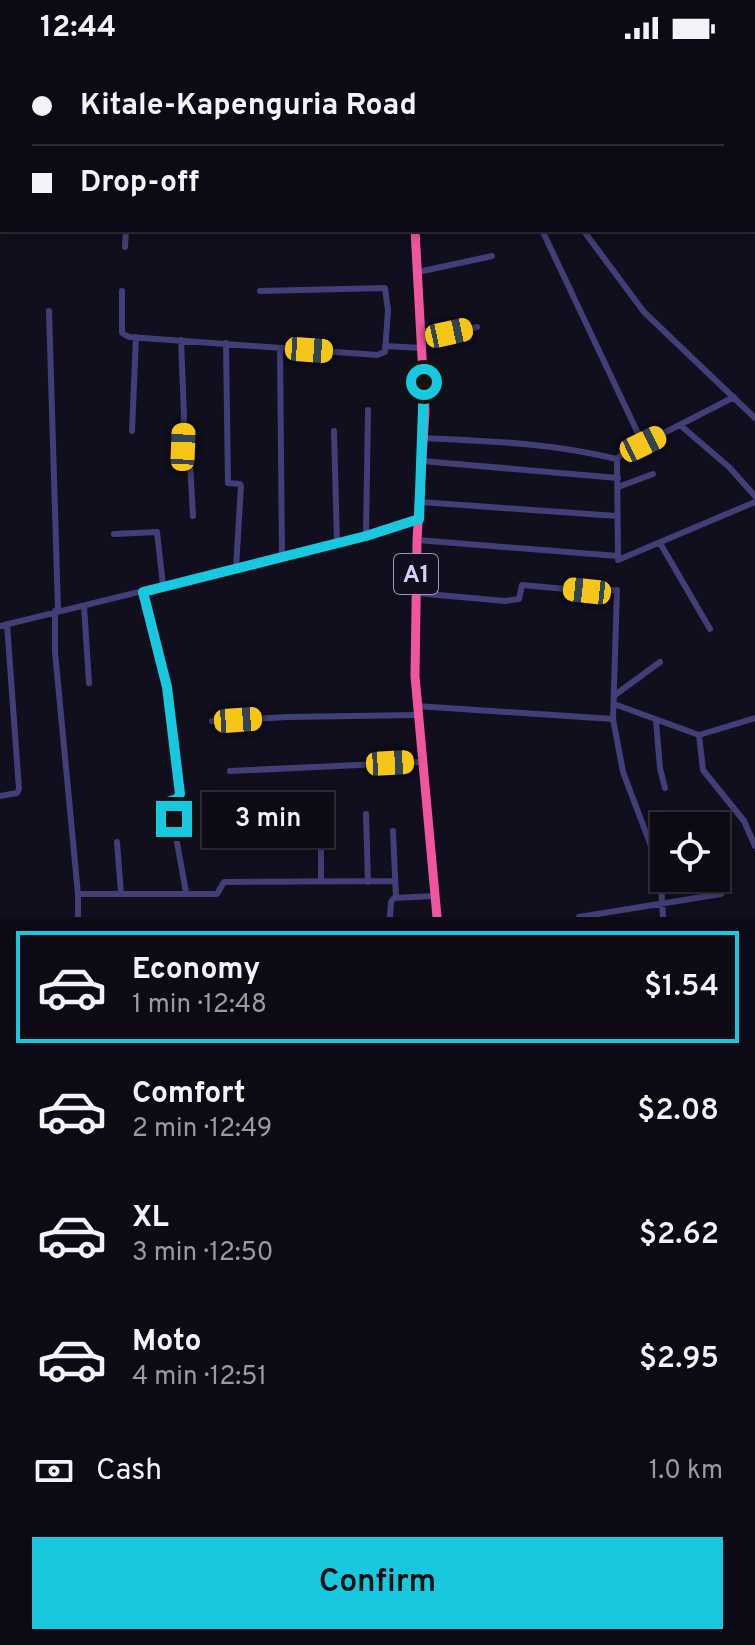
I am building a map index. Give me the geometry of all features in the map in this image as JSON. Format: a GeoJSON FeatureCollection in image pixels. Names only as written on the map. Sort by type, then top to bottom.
{"type":"FeatureCollection","features":[{"type":"Feature","properties":{"kind":"highway","name":"A1"},"geometry":{"type":"LineString","coordinates":[[415,232],[422,344],[423,438],[417,540],[417,710],[437,917]]}},
{"type":"Feature","properties":{"kind":"street"},"geometry":{"type":"LineString","coordinates":[[125,247],[126,232]]}},
{"type":"Feature","properties":{"kind":"street"},"geometry":{"type":"LineString","coordinates":[[543,232],[643,444]]}},
{"type":"Feature","properties":{"kind":"street"},"geometry":{"type":"LineString","coordinates":[[584,232],[644,312],[755,418]]}},
{"type":"Feature","properties":{"kind":"street"},"geometry":{"type":"LineString","coordinates":[[418,272],[492,256]]}},
{"type":"Feature","properties":{"kind":"street"},"geometry":{"type":"LineString","coordinates":[[122,291],[122,333],[136,337],[377,355],[385,352],[388,310],[385,288],[260,291]]}},
{"type":"Feature","properties":{"kind":"street"},"geometry":{"type":"LineString","coordinates":[[49,311],[55,652],[78,917]]}},
{"type":"Feature","properties":{"kind":"street"},"geometry":{"type":"LineString","coordinates":[[385,346],[422,344],[477,327]]}},
{"type":"Feature","properties":{"kind":"street"},"geometry":{"type":"LineString","coordinates":[[132,431],[136,337]]}},
{"type":"Feature","properties":{"kind":"street"},"geometry":{"type":"LineString","coordinates":[[181,340],[182,459],[190,462],[193,516]]}},
{"type":"Feature","properties":{"kind":"street"},"geometry":{"type":"LineString","coordinates":[[226,343],[228,483],[241,486],[236,568]]}},
{"type":"Feature","properties":{"kind":"street"},"geometry":{"type":"LineString","coordinates":[[280,348],[282,556]]}},
{"type":"Feature","properties":{"kind":"street"},"geometry":{"type":"LineString","coordinates":[[423,438],[504,441],[569,448],[617,459],[734,397]]}},
{"type":"Feature","properties":{"kind":"street"},"geometry":{"type":"LineString","coordinates":[[366,536],[368,410]]}},
{"type":"Feature","properties":{"kind":"street"},"geometry":{"type":"LineString","coordinates":[[617,459],[618,560],[755,499],[729,467],[680,425]]}},
{"type":"Feature","properties":{"kind":"street"},"geometry":{"type":"LineString","coordinates":[[334,431],[337,543]]}},
{"type":"Feature","properties":{"kind":"street"},"geometry":{"type":"LineString","coordinates":[[422,461],[618,478]]}},
{"type":"Feature","properties":{"kind":"street"},"geometry":{"type":"LineString","coordinates":[[618,487],[653,474]]}},
{"type":"Feature","properties":{"kind":"street"},"geometry":{"type":"LineString","coordinates":[[420,502],[617,516]]}},
{"type":"Feature","properties":{"kind":"street"},"geometry":{"type":"LineString","coordinates":[[0,796],[17,793],[19,789],[3,625],[366,536],[419,519]]}},
{"type":"Feature","properties":{"kind":"street"},"geometry":{"type":"LineString","coordinates":[[114,534],[157,532],[163,585]]}},
{"type":"Feature","properties":{"kind":"street"},"geometry":{"type":"LineString","coordinates":[[417,540],[618,556]]}},
{"type":"Feature","properties":{"kind":"street"},"geometry":{"type":"LineString","coordinates":[[660,543],[710,629]]}},
{"type":"Feature","properties":{"kind":"street"},"geometry":{"type":"LineString","coordinates":[[416,593],[505,601],[517,600],[522,585],[587,591],[617,590],[613,719],[623,772],[660,870],[663,917]]}},
{"type":"Feature","properties":{"kind":"street"},"geometry":{"type":"LineString","coordinates":[[143,592],[167,687],[180,794],[170,804],[186,892]]}},
{"type":"Feature","properties":{"kind":"street"},"geometry":{"type":"LineString","coordinates":[[84,606],[89,683]]}},
{"type":"Feature","properties":{"kind":"street"},"geometry":{"type":"LineString","coordinates":[[615,695],[660,662]]}},
{"type":"Feature","properties":{"kind":"street"},"geometry":{"type":"LineString","coordinates":[[614,704],[699,735],[755,718]]}},
{"type":"Feature","properties":{"kind":"street"},"geometry":{"type":"LineString","coordinates":[[212,721],[417,710],[613,719]]}},
{"type":"Feature","properties":{"kind":"street"},"geometry":{"type":"LineString","coordinates":[[656,721],[665,788]]}},
{"type":"Feature","properties":{"kind":"street"},"geometry":{"type":"LineString","coordinates":[[699,735],[703,770],[744,821],[755,846]]}},
{"type":"Feature","properties":{"kind":"street"},"geometry":{"type":"LineString","coordinates":[[230,771],[422,762]]}},
{"type":"Feature","properties":{"kind":"street"},"geometry":{"type":"LineString","coordinates":[[321,811],[321,882]]}},
{"type":"Feature","properties":{"kind":"street"},"geometry":{"type":"LineString","coordinates":[[366,814],[368,882]]}},
{"type":"Feature","properties":{"kind":"street"},"geometry":{"type":"LineString","coordinates":[[393,831],[396,897]]}},
{"type":"Feature","properties":{"kind":"street"},"geometry":{"type":"LineString","coordinates":[[117,842],[121,893]]}},
{"type":"Feature","properties":{"kind":"street"},"geometry":{"type":"LineString","coordinates":[[78,894],[217,894],[224,882],[394,881]]}},
{"type":"Feature","properties":{"kind":"street"},"geometry":{"type":"LineString","coordinates":[[579,917],[721,894]]}},
{"type":"Feature","properties":{"kind":"street"},"geometry":{"type":"LineString","coordinates":[[390,917],[391,902],[396,897],[435,896]]}},
{"type":"Feature","properties":{"kind":"route"},"geometry":{"type":"LineString","coordinates":[[174,819],[170,801],[180,794],[167,687],[143,592],[366,536],[419,519],[424,382]]}}]}
